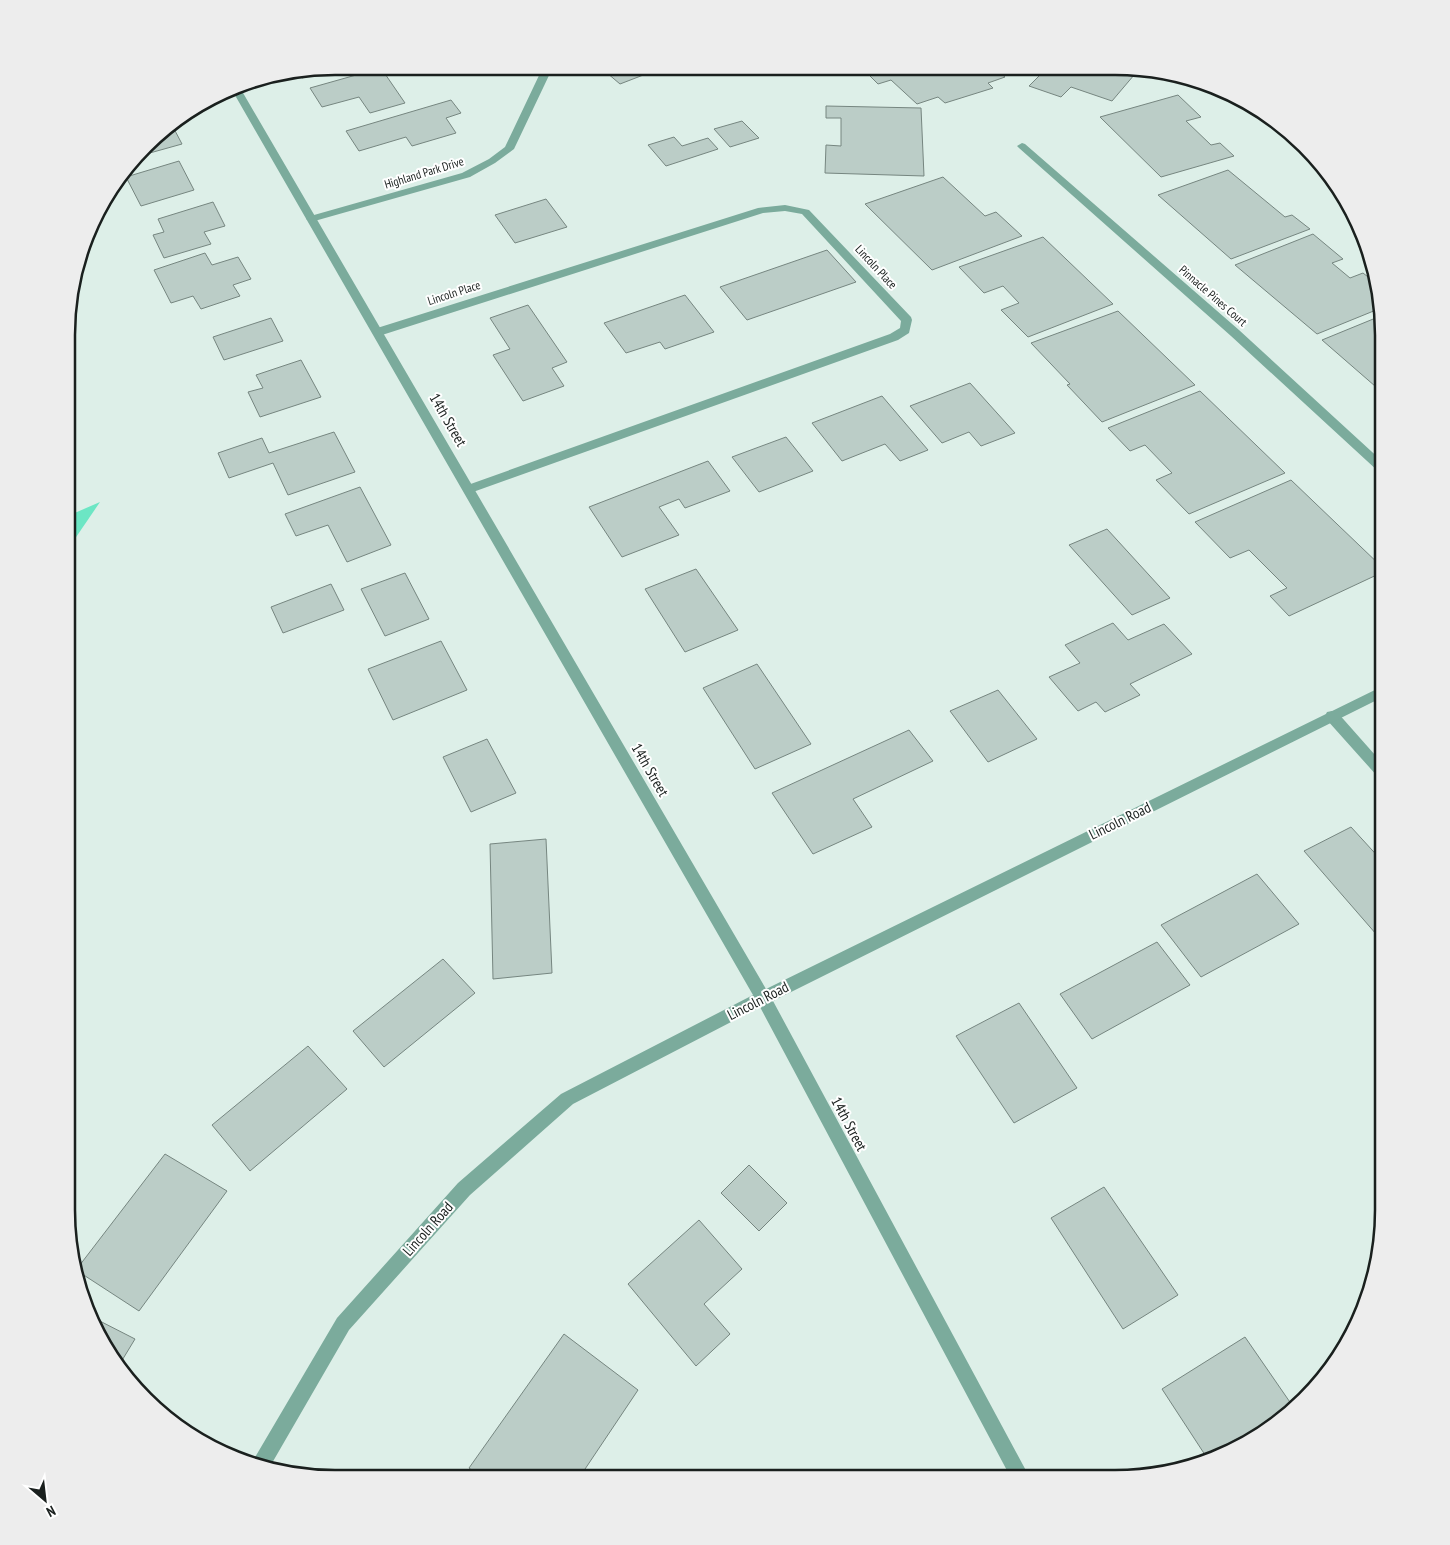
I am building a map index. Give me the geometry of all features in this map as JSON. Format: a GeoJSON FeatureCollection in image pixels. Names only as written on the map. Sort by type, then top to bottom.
{"type":"FeatureCollection","features":[{"type":"Feature","properties":{"kind":"street","name":"Highland Park Drive"},"geometry":{"type":"LineString","coordinates":[[312,219],[466,175],[492,161],[508,149],[544,75]]}},
{"type":"Feature","properties":{"kind":"street","name":"14th Street"},"geometry":{"type":"LineString","coordinates":[[239,94],[763,998],[1017,1470]]}},
{"type":"Feature","properties":{"kind":"street","name":"Pinnacle Pines Court"},"geometry":{"type":"LineString","coordinates":[[1022,146],[1235,333],[1375,461]]}},
{"type":"Feature","properties":{"kind":"street","name":"Lincoln Place"},"geometry":{"type":"LineString","coordinates":[[378,332],[762,210],[785,208],[805,212],[907,320],[905,330],[894,337],[469,489]]}},
{"type":"Feature","properties":{"kind":"street","name":"Lincoln Road"},"geometry":{"type":"LineString","coordinates":[[263,1459],[343,1324],[464,1189],[567,1099],[763,998],[1375,695]]}},
{"type":"Feature","properties":{"kind":"street"},"geometry":{"type":"LineString","coordinates":[[1332,716],[1375,765]]}},
{"type":"Feature","properties":{"kind":"green space"},"geometry":{"type":"Polygon","coordinates":[[[100,502],[75,539],[75,513],[100,502]]]}},
{"type":"Feature","properties":{"kind":"building"},"geometry":{"type":"Polygon","coordinates":[[[356,75],[386,75],[405,103],[370,113],[359,97],[322,107],[310,88],[356,75]]]}},
{"type":"Feature","properties":{"kind":"building"},"geometry":{"type":"Polygon","coordinates":[[[609,75],[643,75],[620,84],[609,75]]]}},
{"type":"Feature","properties":{"kind":"building"},"geometry":{"type":"Polygon","coordinates":[[[869,75],[1003,75],[1005,77],[988,83],[993,88],[945,103],[938,97],[917,104],[891,80],[878,84],[869,75]]]}},
{"type":"Feature","properties":{"kind":"building"},"geometry":{"type":"Polygon","coordinates":[[[1036,75],[1133,76],[1112,101],[1071,87],[1061,97],[1029,86],[1039,76],[1036,75]]]}},
{"type":"Feature","properties":{"kind":"building"},"geometry":{"type":"Polygon","coordinates":[[[1178,95],[1201,117],[1186,121],[1211,145],[1220,143],[1234,156],[1161,177],[1100,117],[1178,95]]]}},
{"type":"Feature","properties":{"kind":"building"},"geometry":{"type":"Polygon","coordinates":[[[451,100],[461,113],[446,118],[456,133],[412,146],[406,137],[359,151],[346,131],[451,100]]]}},
{"type":"Feature","properties":{"kind":"building"},"geometry":{"type":"Polygon","coordinates":[[[826,106],[921,108],[924,176],[825,173],[826,145],[841,146],[841,118],[826,118],[826,106]]]}},
{"type":"Feature","properties":{"kind":"building"},"geometry":{"type":"Polygon","coordinates":[[[742,121],[759,138],[730,147],[714,129],[742,121]]]}},
{"type":"Feature","properties":{"kind":"building"},"geometry":{"type":"Polygon","coordinates":[[[175,131],[182,144],[149,153],[175,131]]]}},
{"type":"Feature","properties":{"kind":"building"},"geometry":{"type":"Polygon","coordinates":[[[674,137],[682,146],[708,138],[718,149],[666,166],[648,145],[674,137]]]}},
{"type":"Feature","properties":{"kind":"building"},"geometry":{"type":"Polygon","coordinates":[[[179,161],[194,190],[141,206],[127,179],[130,176],[179,161]]]}},
{"type":"Feature","properties":{"kind":"building"},"geometry":{"type":"Polygon","coordinates":[[[1228,170],[1285,217],[1292,215],[1310,229],[1231,259],[1158,195],[1228,170]]]}},
{"type":"Feature","properties":{"kind":"building"},"geometry":{"type":"Polygon","coordinates":[[[943,177],[985,216],[996,212],[1022,236],[932,270],[865,204],[943,177]]]}},
{"type":"Feature","properties":{"kind":"building"},"geometry":{"type":"Polygon","coordinates":[[[546,199],[567,227],[515,243],[495,215],[546,199]]]}},
{"type":"Feature","properties":{"kind":"building"},"geometry":{"type":"Polygon","coordinates":[[[213,202],[225,226],[204,232],[211,244],[164,258],[153,235],[164,232],[158,219],[213,202]]]}},
{"type":"Feature","properties":{"kind":"building"},"geometry":{"type":"Polygon","coordinates":[[[1313,234],[1343,259],[1332,263],[1350,278],[1363,273],[1368,277],[1374,311],[1317,334],[1235,265],[1313,234]]]}},
{"type":"Feature","properties":{"kind":"building"},"geometry":{"type":"Polygon","coordinates":[[[1043,237],[1113,304],[1028,337],[1001,310],[1019,303],[1003,286],[984,293],[959,267],[1043,237]]]}},
{"type":"Feature","properties":{"kind":"building"},"geometry":{"type":"Polygon","coordinates":[[[827,250],[856,282],[747,320],[720,287],[827,250]]]}},
{"type":"Feature","properties":{"kind":"building"},"geometry":{"type":"Polygon","coordinates":[[[205,253],[212,265],[238,257],[251,279],[233,285],[240,296],[201,309],[193,296],[171,303],[154,270],[205,253]]]}},
{"type":"Feature","properties":{"kind":"building"},"geometry":{"type":"Polygon","coordinates":[[[685,295],[714,332],[665,349],[660,342],[626,353],[604,323],[685,295]]]}},
{"type":"Feature","properties":{"kind":"building"},"geometry":{"type":"Polygon","coordinates":[[[528,305],[567,362],[552,368],[564,386],[523,401],[493,355],[510,349],[490,318],[528,305]]]}},
{"type":"Feature","properties":{"kind":"building"},"geometry":{"type":"Polygon","coordinates":[[[1118,311],[1195,385],[1102,422],[1067,385],[1070,384],[1031,343],[1118,311]]]}},
{"type":"Feature","properties":{"kind":"building"},"geometry":{"type":"Polygon","coordinates":[[[271,318],[283,341],[224,360],[213,337],[271,318]]]}},
{"type":"Feature","properties":{"kind":"building"},"geometry":{"type":"Polygon","coordinates":[[[1374,319],[1375,386],[1322,340],[1374,319]]]}},
{"type":"Feature","properties":{"kind":"building"},"geometry":{"type":"Polygon","coordinates":[[[301,360],[321,397],[260,417],[248,392],[263,388],[256,375],[301,360]]]}},
{"type":"Feature","properties":{"kind":"building"},"geometry":{"type":"Polygon","coordinates":[[[970,383],[1015,433],[981,446],[969,432],[942,443],[910,406],[970,383]]]}},
{"type":"Feature","properties":{"kind":"building"},"geometry":{"type":"Polygon","coordinates":[[[1200,391],[1285,473],[1189,514],[1156,480],[1172,473],[1145,445],[1130,451],[1108,428],[1200,391]]]}},
{"type":"Feature","properties":{"kind":"building"},"geometry":{"type":"Polygon","coordinates":[[[882,396],[928,450],[900,461],[885,444],[842,461],[812,423],[882,396]]]}},
{"type":"Feature","properties":{"kind":"building"},"geometry":{"type":"Polygon","coordinates":[[[334,432],[355,472],[288,495],[273,463],[229,478],[218,453],[262,438],[269,453],[334,432]]]}},
{"type":"Feature","properties":{"kind":"building"},"geometry":{"type":"Polygon","coordinates":[[[786,437],[813,471],[759,492],[732,457],[786,437]]]}},
{"type":"Feature","properties":{"kind":"building"},"geometry":{"type":"Polygon","coordinates":[[[708,461],[730,491],[685,508],[679,499],[659,507],[679,535],[622,557],[589,507],[708,461]]]}},
{"type":"Feature","properties":{"kind":"building"},"geometry":{"type":"Polygon","coordinates":[[[1291,480],[1375,560],[1375,576],[1289,616],[1270,596],[1287,588],[1249,550],[1230,558],[1195,522],[1291,480]]]}},
{"type":"Feature","properties":{"kind":"building"},"geometry":{"type":"Polygon","coordinates":[[[360,487],[391,545],[347,562],[328,525],[296,536],[285,514],[360,487]]]}},
{"type":"Feature","properties":{"kind":"building"},"geometry":{"type":"Polygon","coordinates":[[[1107,529],[1170,598],[1132,615],[1069,545],[1107,529]]]}},
{"type":"Feature","properties":{"kind":"building"},"geometry":{"type":"Polygon","coordinates":[[[696,569],[738,630],[685,652],[645,589],[696,569]]]}},
{"type":"Feature","properties":{"kind":"building"},"geometry":{"type":"Polygon","coordinates":[[[405,573],[429,619],[385,636],[361,589],[405,573]]]}},
{"type":"Feature","properties":{"kind":"building"},"geometry":{"type":"Polygon","coordinates":[[[331,584],[344,610],[283,633],[271,607],[331,584]]]}},
{"type":"Feature","properties":{"kind":"building"},"geometry":{"type":"Polygon","coordinates":[[[1113,623],[1128,640],[1164,624],[1192,654],[1130,684],[1140,695],[1105,712],[1096,702],[1078,711],[1049,677],[1080,663],[1065,645],[1113,623]]]}},
{"type":"Feature","properties":{"kind":"building"},"geometry":{"type":"Polygon","coordinates":[[[441,641],[467,690],[393,720],[368,669],[441,641]]]}},
{"type":"Feature","properties":{"kind":"building"},"geometry":{"type":"Polygon","coordinates":[[[757,664],[811,744],[755,769],[703,688],[757,664]]]}},
{"type":"Feature","properties":{"kind":"building"},"geometry":{"type":"Polygon","coordinates":[[[998,690],[1037,739],[988,762],[950,711],[998,690]]]}},
{"type":"Feature","properties":{"kind":"building"},"geometry":{"type":"Polygon","coordinates":[[[909,730],[933,761],[853,799],[872,827],[813,854],[772,793],[909,730]]]}},
{"type":"Feature","properties":{"kind":"building"},"geometry":{"type":"Polygon","coordinates":[[[487,739],[516,793],[471,812],[443,757],[487,739]]]}},
{"type":"Feature","properties":{"kind":"building"},"geometry":{"type":"Polygon","coordinates":[[[1351,827],[1375,853],[1375,933],[1304,851],[1351,827]]]}},
{"type":"Feature","properties":{"kind":"building"},"geometry":{"type":"Polygon","coordinates":[[[546,839],[552,973],[493,979],[490,844],[546,839]]]}},
{"type":"Feature","properties":{"kind":"building"},"geometry":{"type":"Polygon","coordinates":[[[1257,874],[1299,924],[1201,977],[1161,925],[1257,874]]]}},
{"type":"Feature","properties":{"kind":"building"},"geometry":{"type":"Polygon","coordinates":[[[1157,942],[1190,985],[1092,1039],[1060,994],[1157,942]]]}},
{"type":"Feature","properties":{"kind":"building"},"geometry":{"type":"Polygon","coordinates":[[[443,959],[475,993],[384,1067],[353,1031],[443,959]]]}},
{"type":"Feature","properties":{"kind":"building"},"geometry":{"type":"Polygon","coordinates":[[[1019,1003],[1077,1088],[1014,1123],[956,1036],[1019,1003]]]}},
{"type":"Feature","properties":{"kind":"building"},"geometry":{"type":"Polygon","coordinates":[[[308,1046],[347,1089],[250,1171],[212,1125],[308,1046]]]}},
{"type":"Feature","properties":{"kind":"building"},"geometry":{"type":"Polygon","coordinates":[[[165,1154],[227,1191],[139,1311],[83,1275],[81,1264],[165,1154]]]}},
{"type":"Feature","properties":{"kind":"building"},"geometry":{"type":"Polygon","coordinates":[[[749,1165],[787,1203],[759,1231],[721,1193],[749,1165]]]}},
{"type":"Feature","properties":{"kind":"building"},"geometry":{"type":"Polygon","coordinates":[[[1104,1187],[1178,1295],[1123,1329],[1051,1218],[1104,1187]]]}},
{"type":"Feature","properties":{"kind":"building"},"geometry":{"type":"Polygon","coordinates":[[[699,1220],[742,1269],[704,1304],[730,1334],[696,1366],[628,1284],[699,1220]]]}},
{"type":"Feature","properties":{"kind":"building"},"geometry":{"type":"Polygon","coordinates":[[[100,1321],[135,1339],[123,1359],[100,1321]]]}},
{"type":"Feature","properties":{"kind":"building"},"geometry":{"type":"Polygon","coordinates":[[[564,1334],[638,1390],[584,1470],[472,1470],[469,1468],[564,1334]]]}},
{"type":"Feature","properties":{"kind":"building"},"geometry":{"type":"Polygon","coordinates":[[[1245,1337],[1290,1402],[1245,1435],[1204,1454],[1162,1389],[1245,1337]]]}}]}
